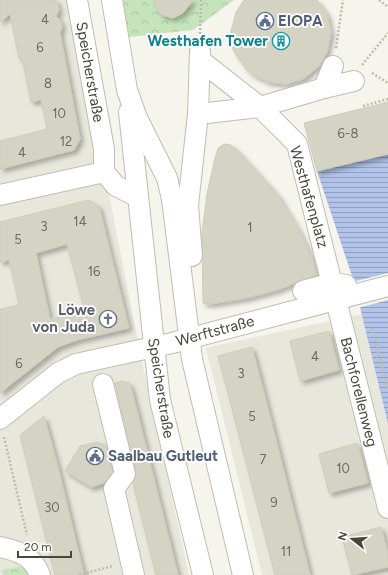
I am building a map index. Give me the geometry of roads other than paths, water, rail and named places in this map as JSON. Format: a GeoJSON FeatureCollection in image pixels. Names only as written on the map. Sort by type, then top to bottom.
{"type":"FeatureCollection","features":[{"type":"Feature","properties":{"kind":"street","name":"Speicherstraße"},"geometry":{"type":"LineString","coordinates":[[77,0],[104,149],[104,172]]}},
{"type":"Feature","properties":{"kind":"street"},"geometry":{"type":"LineString","coordinates":[[112,0],[127,90],[137,118],[167,178],[172,199],[189,338],[197,385],[243,575]]}},
{"type":"Feature","properties":{"kind":"street","name":"Westhafenplatz"},"geometry":{"type":"LineString","coordinates":[[198,114],[200,54],[260,107],[297,144],[343,291]]}},
{"type":"Feature","properties":{"kind":"street"},"geometry":{"type":"LineString","coordinates":[[324,88],[334,61]]}},
{"type":"Feature","properties":{"kind":"street"},"geometry":{"type":"LineString","coordinates":[[196,302],[188,205],[198,114],[260,107],[324,88],[358,72]]}},
{"type":"Feature","properties":{"kind":"street","name":"Speicherstraße"},"geometry":{"type":"LineString","coordinates":[[127,90],[153,346],[160,400],[166,430],[203,575]]}},
{"type":"Feature","properties":{"kind":"street"},"geometry":{"type":"LineString","coordinates":[[0,196],[104,172],[116,186],[138,197]]}},
{"type":"Feature","properties":{"kind":"street"},"geometry":{"type":"LineString","coordinates":[[303,291],[343,291],[388,286]]}},
{"type":"Feature","properties":{"kind":"street","name":"Werftstraße"},"geometry":{"type":"LineString","coordinates":[[2,428],[58,373],[76,364],[189,338],[343,291]]}},
{"type":"Feature","properties":{"kind":"street","name":"Bachforellenweg"},"geometry":{"type":"LineString","coordinates":[[343,291],[388,508]]}},
{"type":"Feature","properties":{"kind":"street"},"geometry":{"type":"LineString","coordinates":[[103,384],[125,474],[114,490],[134,575]]}},
{"type":"Feature","properties":{"kind":"street"},"geometry":{"type":"LineString","coordinates":[[0,547],[13,550],[32,559],[40,575]]}},
{"type":"Feature","properties":{"kind":"water"},"geometry":{"type":"Polygon","coordinates":[[[388,154],[388,424],[354,282],[317,171],[388,154]]]}},
{"type":"Feature","properties":{"kind":"place","name":"EIOPA"},"geometry":{"type":"Point","coordinates":[265,21]}},
{"type":"Feature","properties":{"kind":"place","name":"Westhafen Tower"},"geometry":{"type":"Point","coordinates":[281,41]}},
{"type":"Feature","properties":{"kind":"place","name":"Löwe von Juda"},"geometry":{"type":"Point","coordinates":[108,319]}},
{"type":"Feature","properties":{"kind":"place","name":"Saalbau Gutleut"},"geometry":{"type":"Point","coordinates":[95,456]}}]}
